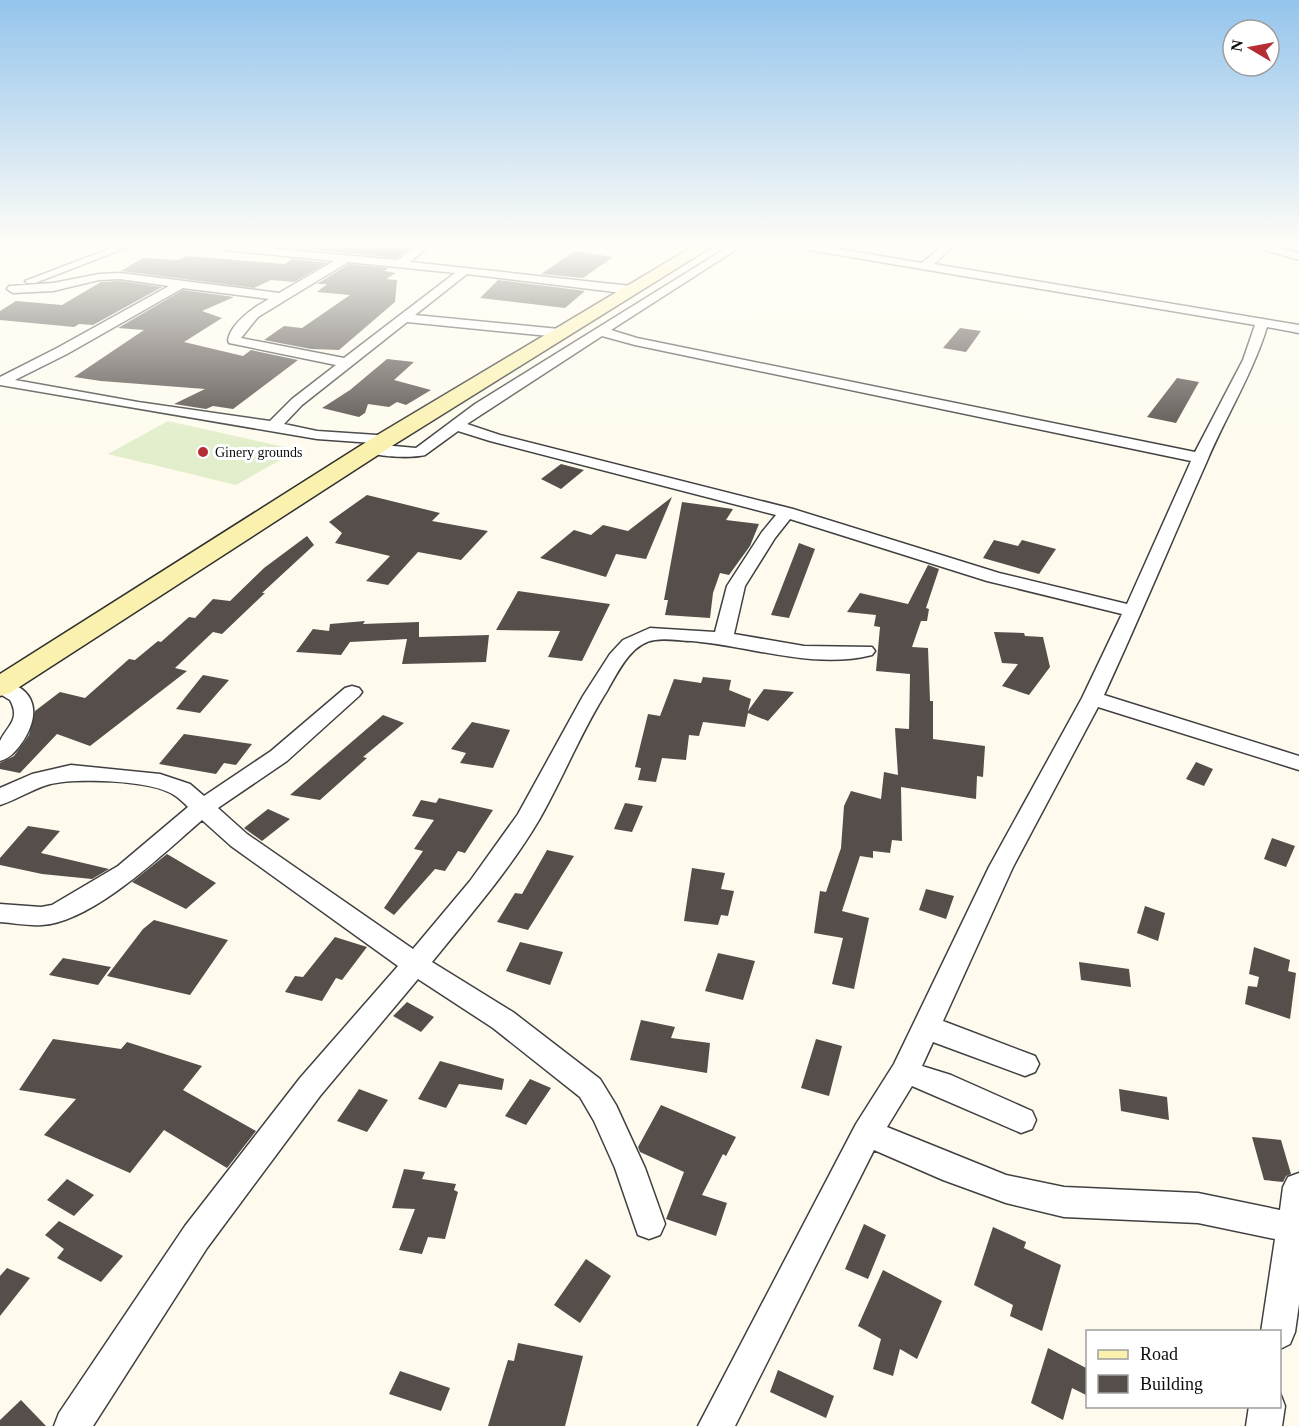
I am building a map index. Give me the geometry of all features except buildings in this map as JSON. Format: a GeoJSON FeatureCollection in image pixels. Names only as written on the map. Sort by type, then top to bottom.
{"type":"FeatureCollection","features":[{"type":"Feature","properties":{"kind":"main road"},"geometry":{"type":"LineString","coordinates":[[1,687],[380,444],[592,314]]}},
{"type":"Feature","properties":{"kind":"street"},"geometry":{"type":"LineString","coordinates":[[1,381],[62,351],[129,314]]}},
{"type":"Feature","properties":{"kind":"street"},"geometry":{"type":"LineString","coordinates":[[255,314],[235,335],[234,340],[347,363]]}},
{"type":"Feature","properties":{"kind":"street"},"geometry":{"type":"LineString","coordinates":[[273,426],[297,402],[409,314]]}},
{"type":"Feature","properties":{"kind":"street"},"geometry":{"type":"LineString","coordinates":[[1,381],[138,406],[380,444],[416,453],[454,425],[628,314]]}},
{"type":"Feature","properties":{"kind":"street"},"geometry":{"type":"LineString","coordinates":[[1210,314],[1299,329]]}},
{"type":"Feature","properties":{"kind":"street"},"geometry":{"type":"LineString","coordinates":[[403,318],[559,333]]}},
{"type":"Feature","properties":{"kind":"street"},"geometry":{"type":"LineString","coordinates":[[716,1426],[867,1133],[905,1072],[1001,867],[1092,698],[1134,611],[1200,458],[1250,360],[1262,322]]}},
{"type":"Feature","properties":{"kind":"street"},"geometry":{"type":"LineString","coordinates":[[600,331],[635,341],[1200,458]]}},
{"type":"Feature","properties":{"kind":"street"},"geometry":{"type":"LineString","coordinates":[[454,425],[495,438],[787,513],[993,577],[1134,611]]}},
{"type":"Feature","properties":{"kind":"street"},"geometry":{"type":"LineString","coordinates":[[723,638],[736,586],[768,536],[787,513]]}},
{"type":"Feature","properties":{"kind":"street"},"geometry":{"type":"LineString","coordinates":[[72,1426],[196,1237],[310,1087],[479,887],[528,818],[593,696],[617,658],[630,644],[650,634],[723,638],[804,652],[853,654],[865,651]]}},
{"type":"Feature","properties":{"kind":"street"},"geometry":{"type":"LineString","coordinates":[[0,754],[14,740],[22,724],[24,713],[18,696],[1,687]]}},
{"type":"Feature","properties":{"kind":"street"},"geometry":{"type":"LineString","coordinates":[[0,913],[41,916],[57,913],[73,906],[127,872],[202,808],[279,756],[352,692]]}},
{"type":"Feature","properties":{"kind":"street"},"geometry":{"type":"LineString","coordinates":[[1092,698],[1299,763]]}},
{"type":"Feature","properties":{"kind":"street"},"geometry":{"type":"LineString","coordinates":[[0,797],[54,774],[71,772],[99,772],[160,781],[182,789],[239,840],[415,964],[503,1020],[590,1088],[606,1114],[630,1168],[649,1224]]}},
{"type":"Feature","properties":{"kind":"street"},"geometry":{"type":"LineString","coordinates":[[926,1028],[1025,1064]]}},
{"type":"Feature","properties":{"kind":"street"},"geometry":{"type":"LineString","coordinates":[[905,1072],[941,1084],[1021,1120]]}},
{"type":"Feature","properties":{"kind":"street"},"geometry":{"type":"LineString","coordinates":[[867,1133],[954,1170],[1006,1189],[1054,1200],[1198,1208],[1293,1228]]}},
{"type":"Feature","properties":{"kind":"street"},"geometry":{"type":"LineString","coordinates":[[1278,1330],[1299,1187]]}},
{"type":"Feature","properties":{"kind":"street"},"geometry":{"type":"LineString","coordinates":[[1264,1426],[1267,1408]]}},
{"type":"Feature","properties":{"kind":"green space","name":"Ginery grounds"},"geometry":{"type":"Polygon","coordinates":[[[168,421],[298,450],[236,485],[108,454],[168,421]]]}},
{"type":"Feature","properties":{"kind":"place","name":"Ginery grounds"},"geometry":{"type":"Point","coordinates":[203,452]}}]}
